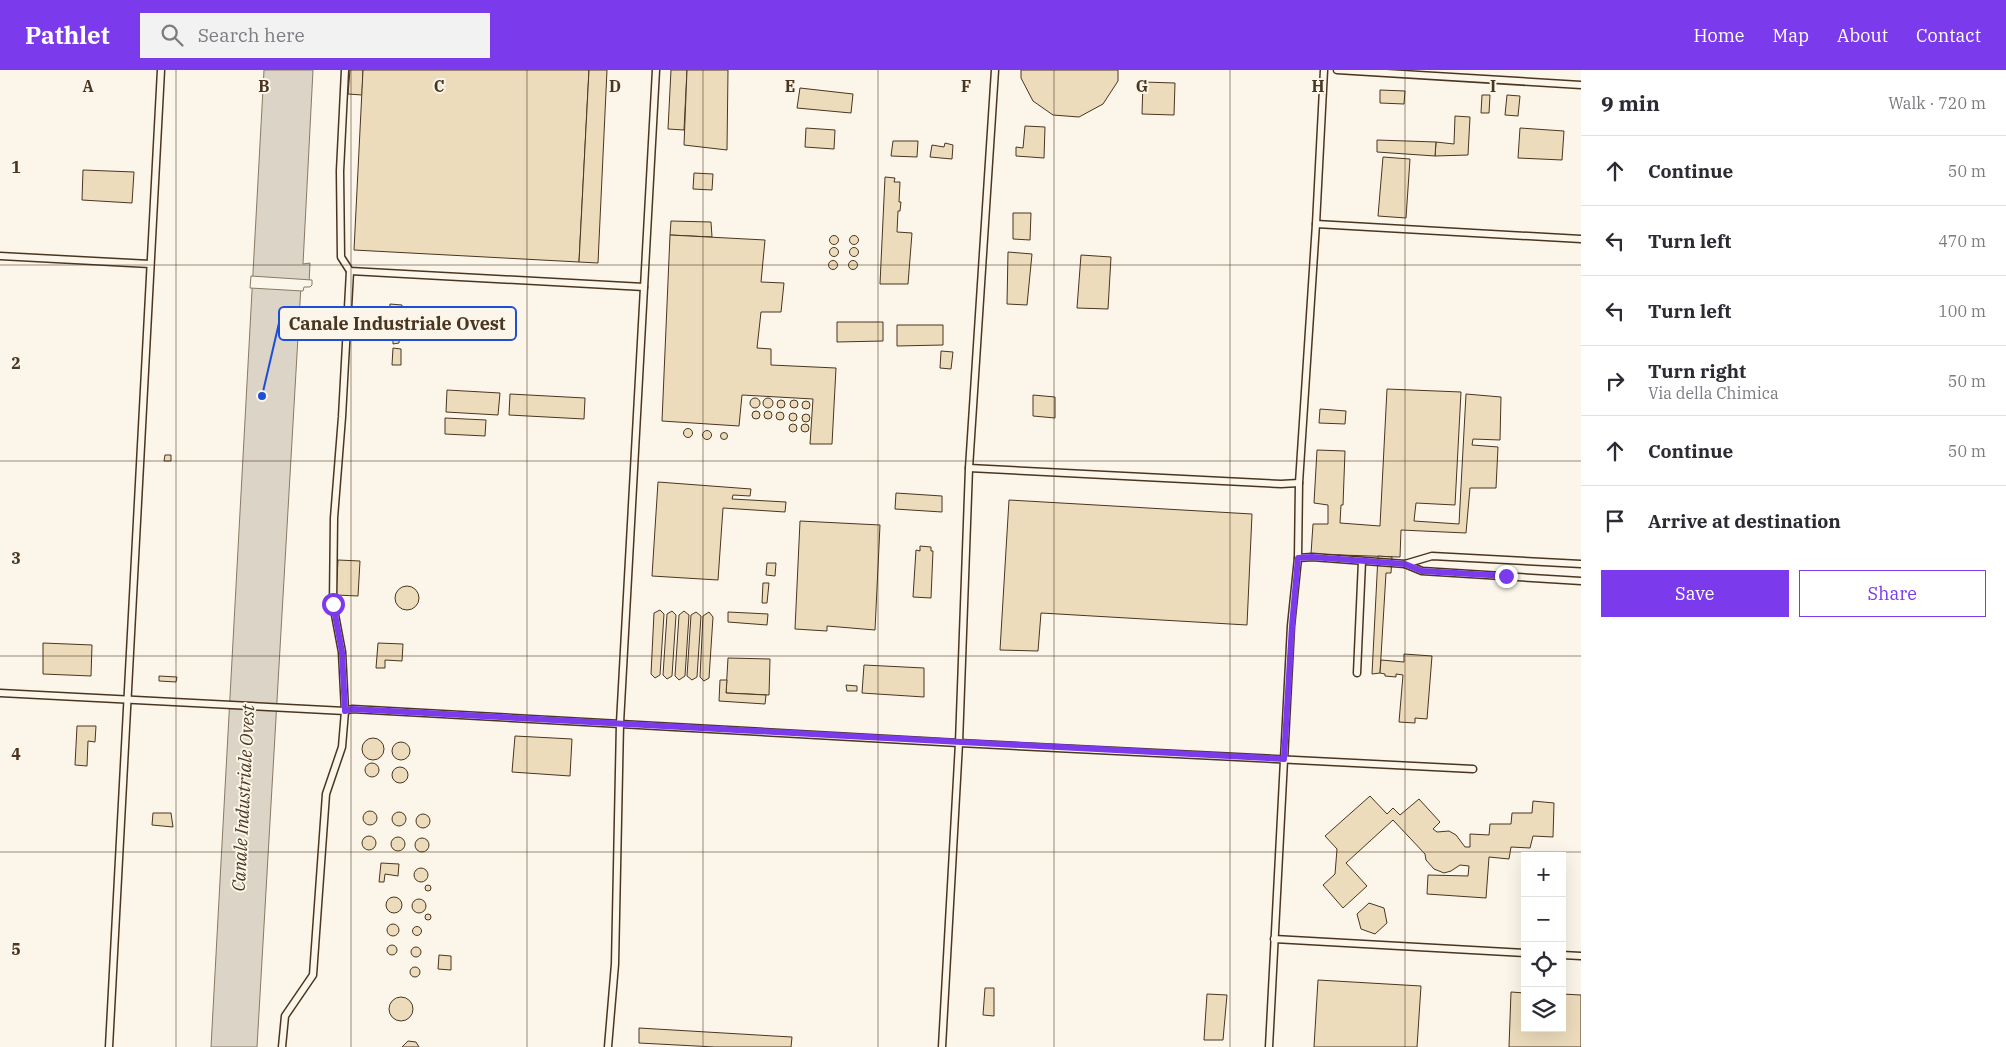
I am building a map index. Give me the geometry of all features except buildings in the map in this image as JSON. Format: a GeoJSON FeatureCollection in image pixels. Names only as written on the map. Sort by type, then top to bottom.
{"type":"FeatureCollection","features":[{"type":"Feature","properties":{"kind":"lane"},"geometry":{"type":"LineString","coordinates":[[109,1047],[161,70]]}},
{"type":"Feature","properties":{"kind":"lane"},"geometry":{"type":"LineString","coordinates":[[282,1047],[285,1016],[313,975],[326,794],[342,747],[345,711],[342,652],[333,604],[334,528],[350,271],[341,257],[340,171],[345,70]]}},
{"type":"Feature","properties":{"kind":"lane"},"geometry":{"type":"LineString","coordinates":[[608,1047],[615,964],[620,723],[656,70]]}},
{"type":"Feature","properties":{"kind":"lane"},"geometry":{"type":"LineString","coordinates":[[942,1047],[958,743],[969,468],[995,70]]}},
{"type":"Feature","properties":{"kind":"lane"},"geometry":{"type":"LineString","coordinates":[[1269,1047],[1284,759],[1298,558],[1299,483],[1324,70]]}},
{"type":"Feature","properties":{"kind":"lane"},"geometry":{"type":"LineString","coordinates":[[1337,70],[1581,84]]}},
{"type":"Feature","properties":{"kind":"lane"},"geometry":{"type":"LineString","coordinates":[[1316,224],[1581,239]]}},
{"type":"Feature","properties":{"kind":"lane"},"geometry":{"type":"LineString","coordinates":[[0,256],[150,264]]}},
{"type":"Feature","properties":{"kind":"lane"},"geometry":{"type":"LineString","coordinates":[[350,271],[644,287]]}},
{"type":"Feature","properties":{"kind":"lane"},"geometry":{"type":"LineString","coordinates":[[969,468],[1281,484],[1299,483]]}},
{"type":"Feature","properties":{"kind":"lane"},"geometry":{"type":"LineString","coordinates":[[1405,564],[1432,556],[1581,564]]}},
{"type":"Feature","properties":{"kind":"lane"},"geometry":{"type":"LineString","coordinates":[[1298,558],[1312,557],[1405,564],[1422,571],[1581,581]]}},
{"type":"Feature","properties":{"kind":"lane"},"geometry":{"type":"LineString","coordinates":[[1357,674],[1362,561]]}},
{"type":"Feature","properties":{"kind":"lane"},"geometry":{"type":"LineString","coordinates":[[0,693],[345,711],[352,709],[958,743],[1473,769]]}},
{"type":"Feature","properties":{"kind":"lane"},"geometry":{"type":"LineString","coordinates":[[1274,939],[1521,953]]}},
{"type":"Feature","properties":{"kind":"lane"},"geometry":{"type":"LineString","coordinates":[[1566,955],[1581,956]]}},
{"type":"Feature","properties":{"kind":"water"},"geometry":{"type":"Polygon","coordinates":[[[264,70],[313,70],[303,264],[310,263],[309,284],[301,285],[257,1047],[211,1047],[264,70]]]}},
{"type":"Feature","properties":{"kind":"pier"},"geometry":{"type":"Polygon","coordinates":[[[251,276],[312,280],[312,285],[304,287],[303,291],[250,288],[251,276]]]}},
{"type":"Feature","properties":{"kind":"place","name":"Canale Industriale Ovest"},"geometry":{"type":"Point","coordinates":[262,396]}},
{"type":"Feature","properties":{"kind":"route"},"geometry":{"type":"LineString","coordinates":[[333,604],[342,652],[345,711],[352,709],[1284,759],[1298,558],[1312,557],[1405,564],[1422,571],[1506,576]]}}]}
